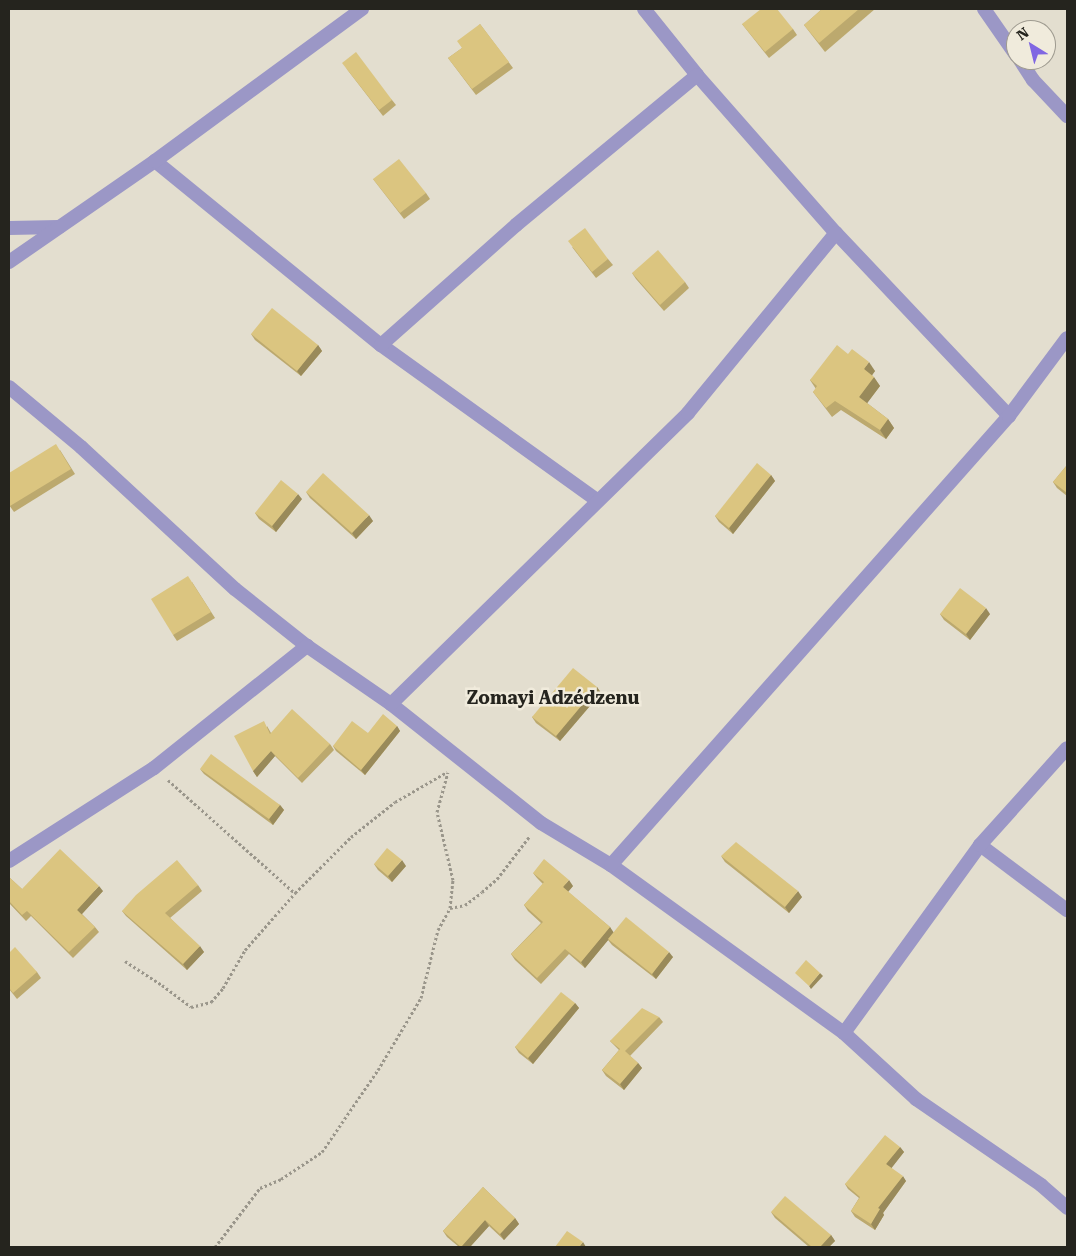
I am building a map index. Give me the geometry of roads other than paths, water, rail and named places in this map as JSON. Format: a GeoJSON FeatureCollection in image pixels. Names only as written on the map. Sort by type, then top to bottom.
{"type":"FeatureCollection","features":[{"type":"Feature","properties":{"kind":"street"},"geometry":{"type":"LineString","coordinates":[[9,262],[155,160],[350,13],[362,9]]}},
{"type":"Feature","properties":{"kind":"street"},"geometry":{"type":"LineString","coordinates":[[644,9],[697,75],[836,234],[1009,416]]}},
{"type":"Feature","properties":{"kind":"street"},"geometry":{"type":"LineString","coordinates":[[984,9],[1006,41]]}},
{"type":"Feature","properties":{"kind":"street"},"geometry":{"type":"LineString","coordinates":[[1027,70],[1067,116]]}},
{"type":"Feature","properties":{"kind":"street"},"geometry":{"type":"LineString","coordinates":[[381,345],[516,225],[697,75]]}},
{"type":"Feature","properties":{"kind":"street"},"geometry":{"type":"LineString","coordinates":[[155,160],[381,345],[597,500]]}},
{"type":"Feature","properties":{"kind":"street"},"geometry":{"type":"LineString","coordinates":[[9,228],[60,228]]}},
{"type":"Feature","properties":{"kind":"street"},"geometry":{"type":"LineString","coordinates":[[391,704],[597,500],[688,413],[836,234]]}},
{"type":"Feature","properties":{"kind":"street"},"geometry":{"type":"LineString","coordinates":[[611,865],[1009,416],[1067,338]]}},
{"type":"Feature","properties":{"kind":"street"},"geometry":{"type":"LineString","coordinates":[[9,387],[80,447],[236,589],[307,646],[391,704],[541,823],[611,865],[844,1033],[916,1099],[1041,1185],[1067,1208]]}},
{"type":"Feature","properties":{"kind":"street"},"geometry":{"type":"LineString","coordinates":[[9,861],[154,768],[307,646]]}},
{"type":"Feature","properties":{"kind":"street"},"geometry":{"type":"LineString","coordinates":[[844,1033],[980,845],[1067,748]]}},
{"type":"Feature","properties":{"kind":"street"},"geometry":{"type":"LineString","coordinates":[[980,845],[1067,910]]}},
{"type":"Feature","properties":{"kind":"district","name":"Zomayi Adzédzenu"},"geometry":{"type":"Point","coordinates":[553,698]}}]}
